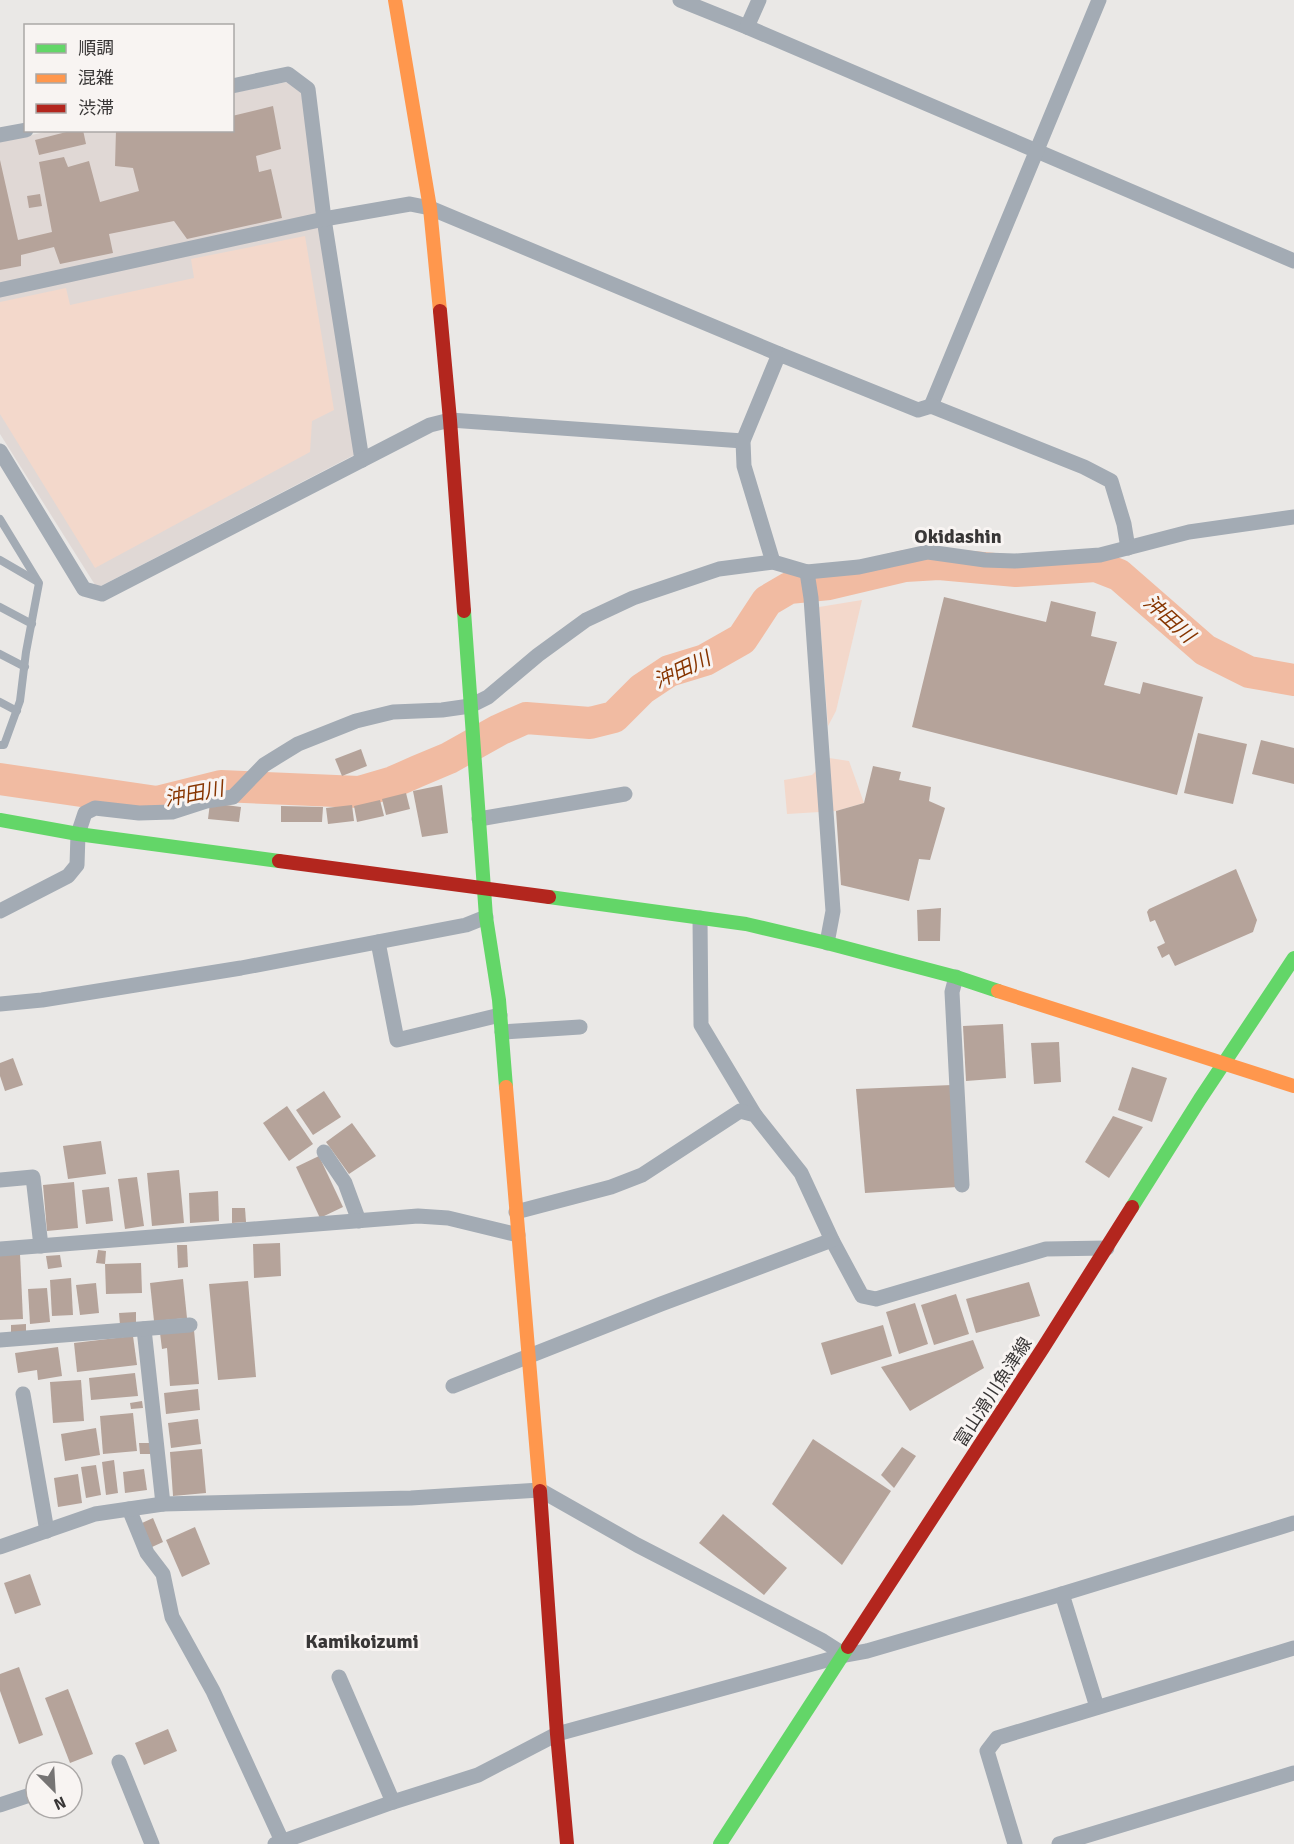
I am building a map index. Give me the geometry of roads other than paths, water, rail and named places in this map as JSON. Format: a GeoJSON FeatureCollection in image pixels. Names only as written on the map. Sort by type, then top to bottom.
{"type":"FeatureCollection","features":[{"type":"Feature","properties":{"kind":"street"},"geometry":{"type":"LineString","coordinates":[[395,0],[430,208],[450,420],[486,917],[502,1032],[567,1844]]}},
{"type":"Feature","properties":{"kind":"street"},"geometry":{"type":"LineString","coordinates":[[680,0],[1294,261]]}},
{"type":"Feature","properties":{"kind":"street"},"geometry":{"type":"LineString","coordinates":[[747,27],[759,0]]}},
{"type":"Feature","properties":{"kind":"street"},"geometry":{"type":"LineString","coordinates":[[931,406],[1099,0]]}},
{"type":"Feature","properties":{"kind":"street"},"geometry":{"type":"LineString","coordinates":[[234,86],[288,74],[308,89],[324,219],[362,460]]}},
{"type":"Feature","properties":{"kind":"street"},"geometry":{"type":"LineString","coordinates":[[0,135],[24,130]]}},
{"type":"Feature","properties":{"kind":"street"},"geometry":{"type":"LineString","coordinates":[[0,290],[324,219],[410,204],[430,208],[918,410],[931,406],[1084,467],[1111,481],[1124,524],[1128,548]]}},
{"type":"Feature","properties":{"kind":"street"},"geometry":{"type":"LineString","coordinates":[[773,562],[744,466],[743,441],[779,354]]}},
{"type":"Feature","properties":{"kind":"street"},"geometry":{"type":"LineString","coordinates":[[0,451],[84,589],[102,594],[430,425],[450,420],[743,441]]}},
{"type":"Feature","properties":{"kind":"street"},"geometry":{"type":"LineString","coordinates":[[0,911],[68,876],[77,865],[78,834],[85,813],[95,808],[139,813],[172,812],[206,801],[233,797],[264,765],[298,744],[356,721],[393,712],[442,710],[470,706],[488,697],[538,655],[586,620],[633,598],[719,569],[773,562],[807,572],[859,567],[928,552],[985,560],[1015,561],[1100,555],[1189,532],[1294,517]]}},
{"type":"Feature","properties":{"kind":"street"},"geometry":{"type":"LineString","coordinates":[[807,572],[811,598],[833,911],[827,943]]}},
{"type":"Feature","properties":{"kind":"street"},"geometry":{"type":"LineString","coordinates":[[479,819],[625,794]]}},
{"type":"Feature","properties":{"kind":"street"},"geometry":{"type":"LineString","coordinates":[[0,820],[78,834],[746,924],[956,977],[1294,1086]]}},
{"type":"Feature","properties":{"kind":"street"},"geometry":{"type":"LineString","coordinates":[[0,1004],[42,1000],[241,968],[465,926],[486,917]]}},
{"type":"Feature","properties":{"kind":"street"},"geometry":{"type":"LineString","coordinates":[[700,918],[701,1024],[755,1115],[801,1173],[832,1240],[862,1296],[876,1299],[1046,1249],[1107,1248]]}},
{"type":"Feature","properties":{"kind":"street"},"geometry":{"type":"LineString","coordinates":[[378,942],[397,1040],[500,1015]]}},
{"type":"Feature","properties":{"kind":"street","name":"富山滑川魚津線"},"geometry":{"type":"LineString","coordinates":[[720,1844],[845,1655],[1223,1064],[1294,958]]}},
{"type":"Feature","properties":{"kind":"street"},"geometry":{"type":"LineString","coordinates":[[956,977],[952,992],[962,1185]]}},
{"type":"Feature","properties":{"kind":"street"},"geometry":{"type":"LineString","coordinates":[[502,1032],[580,1027]]}},
{"type":"Feature","properties":{"kind":"street"},"geometry":{"type":"LineString","coordinates":[[516,1212],[611,1187],[642,1175],[740,1111],[755,1115]]}},
{"type":"Feature","properties":{"kind":"street"},"geometry":{"type":"LineString","coordinates":[[324,1152],[345,1183],[359,1221]]}},
{"type":"Feature","properties":{"kind":"street"},"geometry":{"type":"LineString","coordinates":[[0,1180],[33,1177],[40,1246]]}},
{"type":"Feature","properties":{"kind":"street"},"geometry":{"type":"LineString","coordinates":[[0,1249],[418,1216],[448,1218],[518,1235]]}},
{"type":"Feature","properties":{"kind":"street"},"geometry":{"type":"LineString","coordinates":[[453,1386],[528,1355],[832,1240]]}},
{"type":"Feature","properties":{"kind":"street"},"geometry":{"type":"LineString","coordinates":[[0,1340],[190,1325]]}},
{"type":"Feature","properties":{"kind":"street"},"geometry":{"type":"LineString","coordinates":[[144,1329],[163,1504]]}},
{"type":"Feature","properties":{"kind":"street"},"geometry":{"type":"LineString","coordinates":[[23,1394],[47,1531]]}},
{"type":"Feature","properties":{"kind":"street"},"geometry":{"type":"LineString","coordinates":[[0,1547],[95,1515],[163,1504],[411,1498],[540,1490],[637,1545],[823,1641],[845,1655]]}},
{"type":"Feature","properties":{"kind":"street"},"geometry":{"type":"LineString","coordinates":[[129,1509],[147,1553],[163,1574],[172,1617],[213,1691],[279,1843],[393,1802],[478,1775],[557,1734],[845,1655],[867,1651],[1294,1523]]}},
{"type":"Feature","properties":{"kind":"street"},"geometry":{"type":"LineString","coordinates":[[1062,1594],[1097,1707]]}},
{"type":"Feature","properties":{"kind":"street"},"geometry":{"type":"LineString","coordinates":[[1015,1844],[987,1751],[997,1738],[1294,1648]]}},
{"type":"Feature","properties":{"kind":"street"},"geometry":{"type":"LineString","coordinates":[[339,1677],[393,1802]]}},
{"type":"Feature","properties":{"kind":"street"},"geometry":{"type":"LineString","coordinates":[[119,1762],[152,1844]]}},
{"type":"Feature","properties":{"kind":"street"},"geometry":{"type":"LineString","coordinates":[[1059,1844],[1294,1773]]}},
{"type":"Feature","properties":{"kind":"street"},"geometry":{"type":"LineString","coordinates":[[0,1806],[24,1797]]}},
{"type":"Feature","properties":{"kind":"lane"},"geometry":{"type":"LineString","coordinates":[[0,519],[39,583],[21,702],[4,745],[0,745]]}},
{"type":"Feature","properties":{"kind":"lane"},"geometry":{"type":"LineString","coordinates":[[0,561],[39,583]]}},
{"type":"Feature","properties":{"kind":"lane"},"geometry":{"type":"LineString","coordinates":[[0,607],[32,624]]}},
{"type":"Feature","properties":{"kind":"lane"},"geometry":{"type":"LineString","coordinates":[[0,654],[25,667]]}},
{"type":"Feature","properties":{"kind":"lane"},"geometry":{"type":"LineString","coordinates":[[0,702],[17,711]]}},
{"type":"Feature","properties":{"kind":"waterway","name":"沖田川"},"geometry":{"type":"LineString","coordinates":[[0,779],[157,802],[221,786],[359,792],[393,782],[449,758],[526,718],[590,723],[614,717],[642,689],[669,671],[705,660],[742,639],[767,601],[789,588],[829,584],[905,566],[939,564],[1016,571],[1096,566],[1119,575],[1205,650],[1249,672],[1294,680]]}},
{"type":"Feature","properties":{"kind":"district","name":"Okidashin"},"geometry":{"type":"Point","coordinates":[958,536]}},
{"type":"Feature","properties":{"kind":"district","name":"Kamikoizumi"},"geometry":{"type":"Point","coordinates":[362,1641]}}]}
